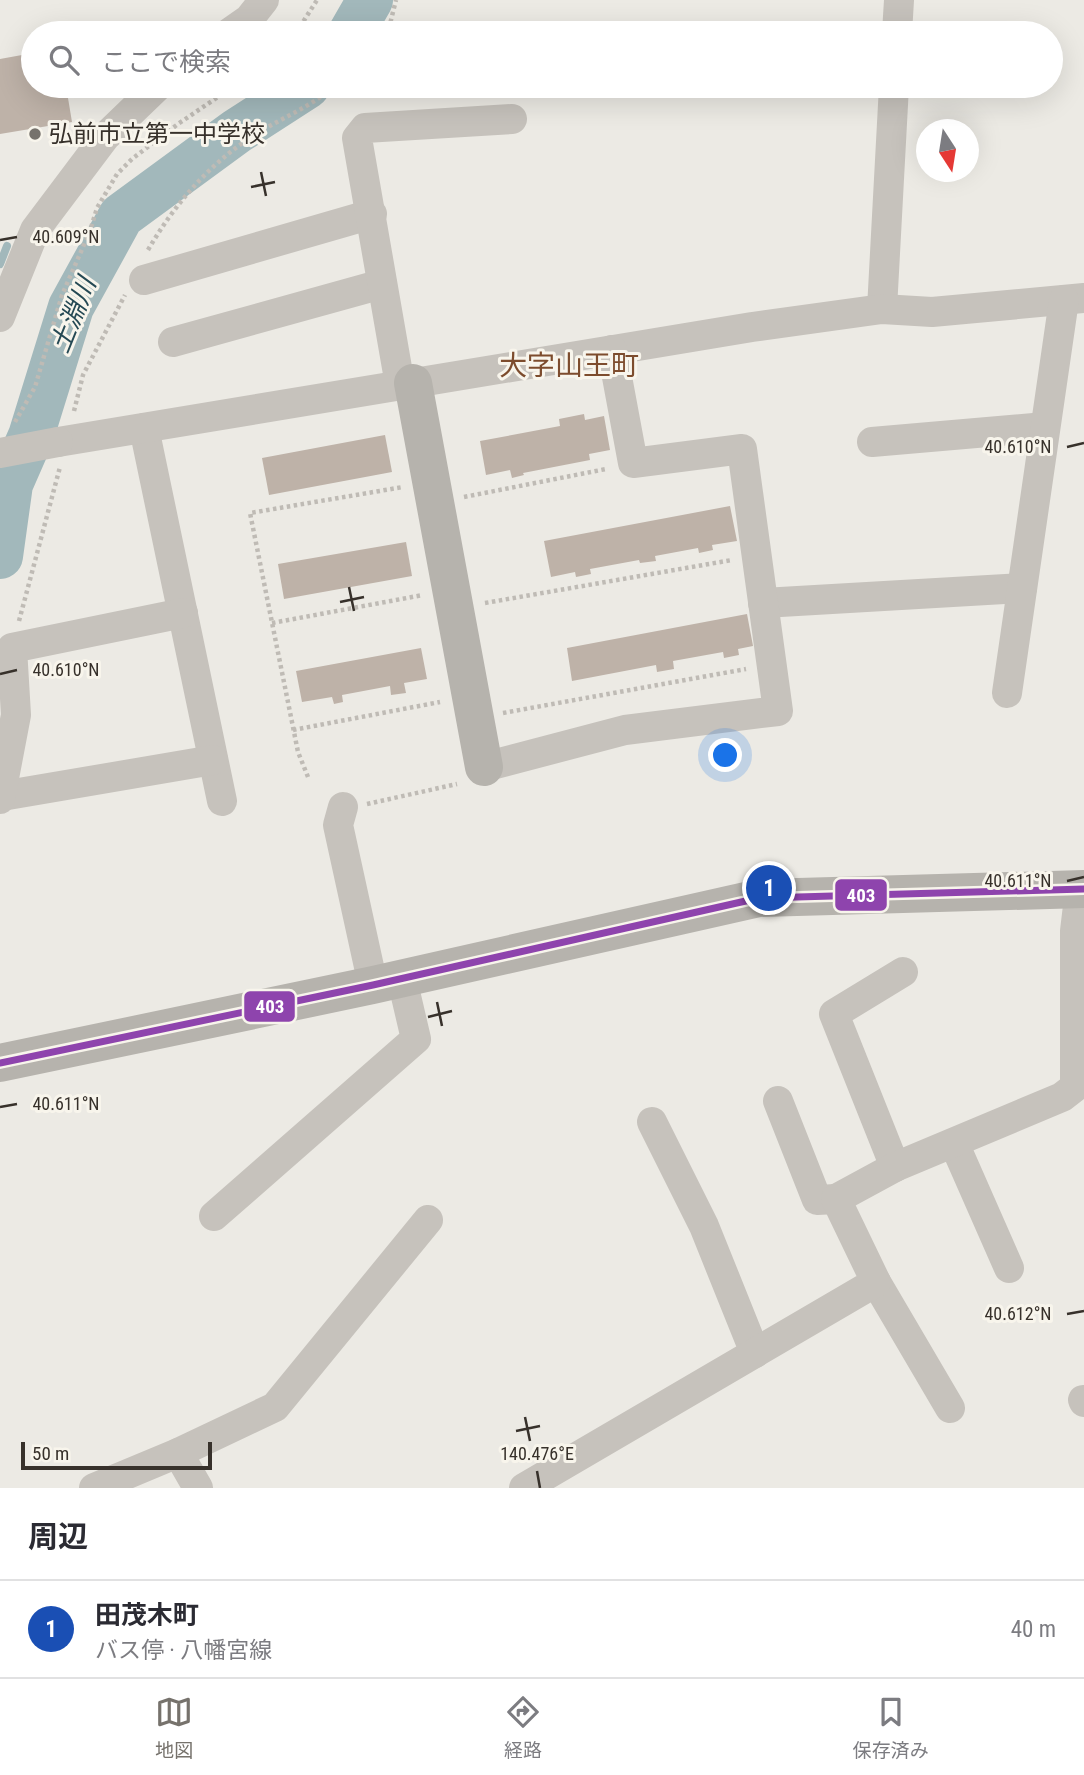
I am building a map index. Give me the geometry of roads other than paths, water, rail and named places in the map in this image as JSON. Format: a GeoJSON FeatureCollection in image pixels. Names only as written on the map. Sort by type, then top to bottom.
{"type":"FeatureCollection","features":[{"type":"Feature","properties":{"kind":"main road"},"geometry":{"type":"LineString","coordinates":[[406,384],[434,492],[484,767]]}},
{"type":"Feature","properties":{"kind":"main road"},"geometry":{"type":"LineString","coordinates":[[0,1063],[388,982],[759,898],[1082,889]]}},
{"type":"Feature","properties":{"kind":"street"},"geometry":{"type":"LineString","coordinates":[[246,21],[264,0]]}},
{"type":"Feature","properties":{"kind":"street"},"geometry":{"type":"LineString","coordinates":[[898,21],[899,0]]}},
{"type":"Feature","properties":{"kind":"street"},"geometry":{"type":"LineString","coordinates":[[0,317],[35,230],[105,136],[145,98]]}},
{"type":"Feature","properties":{"kind":"street"},"geometry":{"type":"LineString","coordinates":[[882,309],[893,98]]}},
{"type":"Feature","properties":{"kind":"street"},"geometry":{"type":"LineString","coordinates":[[406,384],[382,285],[357,138],[365,128],[512,119]]}},
{"type":"Feature","properties":{"kind":"street"},"geometry":{"type":"LineString","coordinates":[[144,281],[372,214]]}},
{"type":"Feature","properties":{"kind":"street"},"geometry":{"type":"LineString","coordinates":[[173,342],[382,285]]}},
{"type":"Feature","properties":{"kind":"street"},"geometry":{"type":"LineString","coordinates":[[0,453],[752,327],[882,309],[932,312],[1074,299],[1045,426],[1007,693]]}},
{"type":"Feature","properties":{"kind":"street"},"geometry":{"type":"LineString","coordinates":[[484,767],[625,730],[778,710],[742,449],[633,464],[612,350]]}},
{"type":"Feature","properties":{"kind":"street"},"geometry":{"type":"LineString","coordinates":[[872,442],[1045,426]]}},
{"type":"Feature","properties":{"kind":"street"},"geometry":{"type":"LineString","coordinates":[[144,428],[222,801]]}},
{"type":"Feature","properties":{"kind":"street"},"geometry":{"type":"LineString","coordinates":[[763,603],[1022,589]]}},
{"type":"Feature","properties":{"kind":"street"},"geometry":{"type":"LineString","coordinates":[[183,612],[12,648],[16,715],[1,798],[213,760]]}},
{"type":"Feature","properties":{"kind":"street"},"geometry":{"type":"LineString","coordinates":[[214,1216],[416,1039],[388,982],[338,825],[343,807]]}},
{"type":"Feature","properties":{"kind":"street"},"geometry":{"type":"LineString","coordinates":[[778,1101],[817,1200],[836,1199],[895,1167],[1062,1097],[1075,1087],[1075,931],[1082,889]]}},
{"type":"Feature","properties":{"kind":"street"},"geometry":{"type":"LineString","coordinates":[[895,1167],[834,1014],[902,972]]}},
{"type":"Feature","properties":{"kind":"street"},"geometry":{"type":"LineString","coordinates":[[652,1122],[704,1226],[755,1353]]}},
{"type":"Feature","properties":{"kind":"street"},"geometry":{"type":"LineString","coordinates":[[954,1143],[1009,1268]]}},
{"type":"Feature","properties":{"kind":"street"},"geometry":{"type":"LineString","coordinates":[[836,1199],[876,1282],[950,1408]]}},
{"type":"Feature","properties":{"kind":"street"},"geometry":{"type":"LineString","coordinates":[[93,1488],[178,1453],[275,1407],[428,1220]]}},
{"type":"Feature","properties":{"kind":"street"},"geometry":{"type":"LineString","coordinates":[[524,1488],[876,1282]]}},
{"type":"Feature","properties":{"kind":"street"},"geometry":{"type":"LineString","coordinates":[[178,1453],[198,1488]]}},
{"type":"Feature","properties":{"kind":"waterway","name":"土淵川"},"geometry":{"type":"LineString","coordinates":[[358,21],[370,0]]}},
{"type":"Feature","properties":{"kind":"waterway","name":"土淵川"},"geometry":{"type":"LineString","coordinates":[[0,556],[10,484],[31,436],[71,307],[121,216],[237,131],[288,98]]}},
{"type":"Feature","properties":{"kind":"waterway"},"geometry":{"type":"LineString","coordinates":[[0,264],[7,246]]}},
{"type":"Feature","properties":{"kind":"place","name":"弘前市立第一中学校"},"geometry":{"type":"Point","coordinates":[35,134]}},
{"type":"Feature","properties":{"kind":"place","name":"田茂木町"},"geometry":{"type":"Point","coordinates":[769,888]}},
{"type":"Feature","properties":{"kind":"district","name":"大字山王町"},"geometry":{"type":"Point","coordinates":[569,365]}}]}
